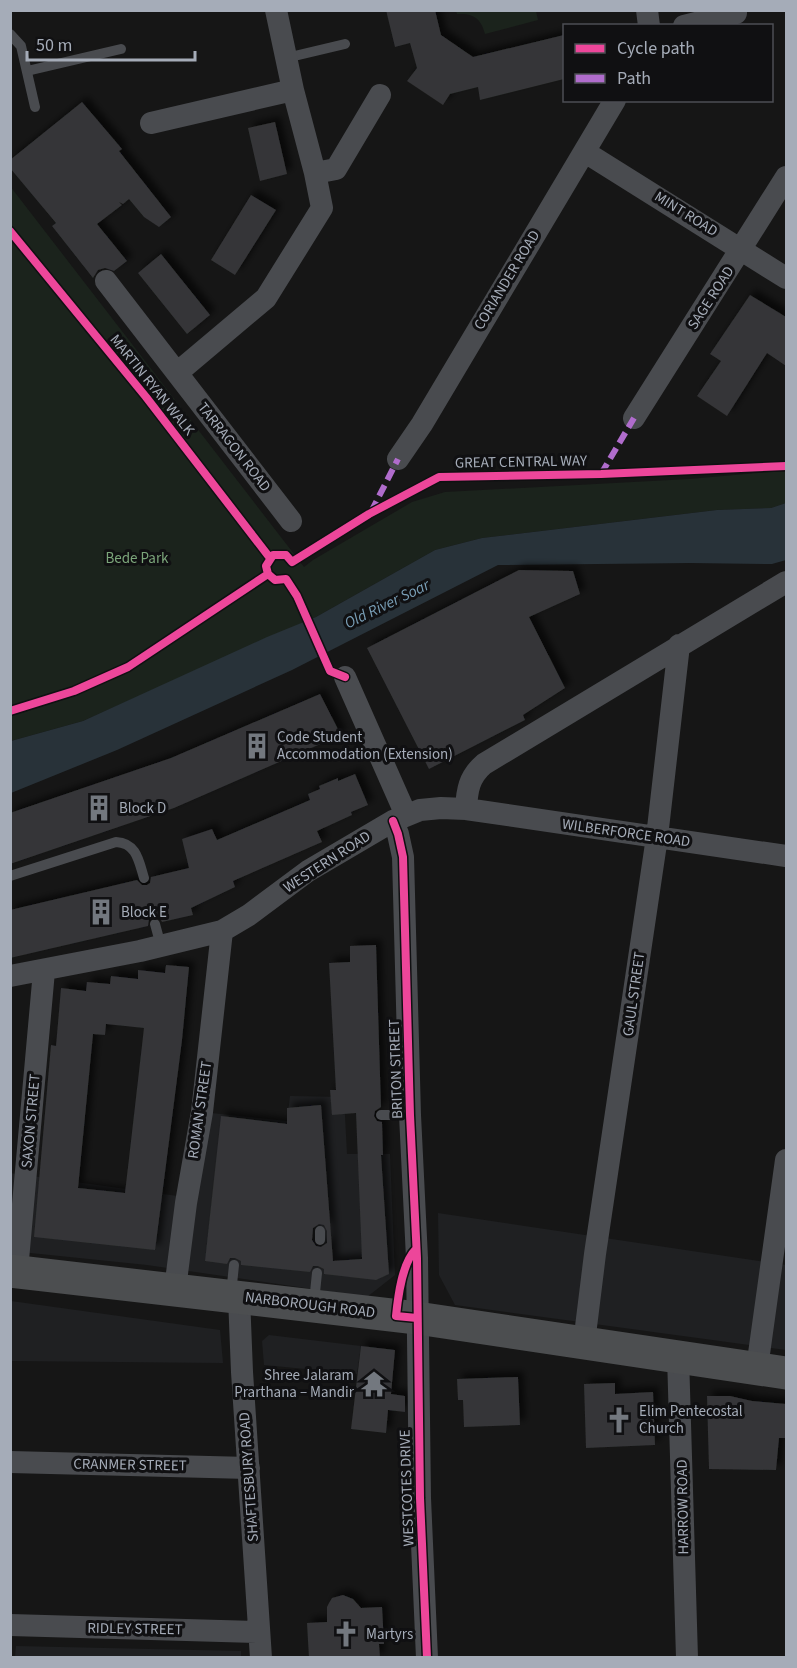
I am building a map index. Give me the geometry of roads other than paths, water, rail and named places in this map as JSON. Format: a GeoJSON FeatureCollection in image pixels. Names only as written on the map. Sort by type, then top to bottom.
{"type":"FeatureCollection","features":[{"type":"Feature","properties":{"kind":"main road","name":"NARBOROUGH ROAD"},"geometry":{"type":"LineString","coordinates":[[14,1271],[175,1289],[234,1286],[314,1306],[417,1318],[772,1370]]}},
{"type":"Feature","properties":{"kind":"street"},"geometry":{"type":"LineString","coordinates":[[177,373],[266,298],[322,208],[276,10]]}},
{"type":"Feature","properties":{"kind":"street"},"geometry":{"type":"LineString","coordinates":[[695,24],[737,16]]}},
{"type":"Feature","properties":{"kind":"street"},"geometry":{"type":"LineString","coordinates":[[151,123],[293,90]]}},
{"type":"Feature","properties":{"kind":"street"},"geometry":{"type":"LineString","coordinates":[[315,173],[336,169],[380,95]]}},
{"type":"Feature","properties":{"kind":"street","name":"CORIANDER ROAD"},"geometry":{"type":"LineString","coordinates":[[398,459],[422,424],[614,102]]}},
{"type":"Feature","properties":{"kind":"street","name":"MINT ROAD"},"geometry":{"type":"LineString","coordinates":[[585,152],[786,278]]}},
{"type":"Feature","properties":{"kind":"street","name":"SAGE ROAD"},"geometry":{"type":"LineString","coordinates":[[634,418],[786,177]]}},
{"type":"Feature","properties":{"kind":"street","name":"TARRAGON ROAD"},"geometry":{"type":"LineString","coordinates":[[106,281],[291,521]]}},
{"type":"Feature","properties":{"kind":"street"},"geometry":{"type":"LineString","coordinates":[[466,809],[470,781],[484,764],[786,582]]}},
{"type":"Feature","properties":{"kind":"street","name":"GAUL STREET"},"geometry":{"type":"LineString","coordinates":[[584,1343],[595,1254],[657,837],[679,645]]}},
{"type":"Feature","properties":{"kind":"street","name":"BRITON STREET"},"geometry":{"type":"LineString","coordinates":[[345,677],[400,818],[398,834],[404,857],[417,1318]]}},
{"type":"Feature","properties":{"kind":"street","name":"WESTERN ROAD"},"geometry":{"type":"LineString","coordinates":[[10,976],[44,971],[222,931],[249,915],[308,871],[400,818],[420,810],[466,809]]}},
{"type":"Feature","properties":{"kind":"street","name":"WILBERFORCE ROAD"},"geometry":{"type":"LineString","coordinates":[[466,809],[786,856]]}},
{"type":"Feature","properties":{"kind":"street","name":"ROMAN STREET"},"geometry":{"type":"LineString","coordinates":[[175,1289],[186,1203],[202,1113],[222,931]]}},
{"type":"Feature","properties":{"kind":"street","name":"SAXON STREET"},"geometry":{"type":"LineString","coordinates":[[14,1271],[44,971]]}},
{"type":"Feature","properties":{"kind":"street"},"geometry":{"type":"LineString","coordinates":[[772,1370],[786,1160]]}},
{"type":"Feature","properties":{"kind":"street","name":"SHAFTESBURY ROAD"},"geometry":{"type":"LineString","coordinates":[[234,1286],[261,1658]]}},
{"type":"Feature","properties":{"kind":"street","name":"WESTCOTES DRIVE"},"geometry":{"type":"LineString","coordinates":[[417,1318],[420,1498],[427,1658]]}},
{"type":"Feature","properties":{"kind":"street","name":"HARROW ROAD"},"geometry":{"type":"LineString","coordinates":[[678,1356],[687,1658]]}},
{"type":"Feature","properties":{"kind":"street","name":"CRANMER STREET"},"geometry":{"type":"LineString","coordinates":[[10,1462],[249,1468]]}},
{"type":"Feature","properties":{"kind":"street","name":"RIDLEY STREET"},"geometry":{"type":"LineString","coordinates":[[10,1625],[260,1632]]}},
{"type":"Feature","properties":{"kind":"lane"},"geometry":{"type":"LineString","coordinates":[[10,34],[21,46],[35,107]]}},
{"type":"Feature","properties":{"kind":"lane"},"geometry":{"type":"LineString","coordinates":[[286,58],[345,44]]}},
{"type":"Feature","properties":{"kind":"lane"},"geometry":{"type":"LineString","coordinates":[[27,71],[121,49]]}},
{"type":"Feature","properties":{"kind":"lane"},"geometry":{"type":"LineString","coordinates":[[10,876],[116,842],[124,842],[136,852],[144,878]]}},
{"type":"Feature","properties":{"kind":"lane"},"geometry":{"type":"LineString","coordinates":[[155,924],[161,946]]}},
{"type":"Feature","properties":{"kind":"lane"},"geometry":{"type":"LineString","coordinates":[[381,1115],[410,1116]]}},
{"type":"Feature","properties":{"kind":"lane"},"geometry":{"type":"LineString","coordinates":[[314,1306],[317,1273]]}},
{"type":"Feature","properties":{"kind":"water","name":"Old River Soar"},"geometry":{"type":"Polygon","coordinates":[[[786,503],[786,560],[772,564],[498,565],[292,670],[117,750],[11,793],[11,741],[83,721],[316,617],[435,550],[482,538],[717,510],[771,508],[786,503]]]}},
{"type":"Feature","properties":{"kind":"place","name":"Code Student Accommodation (Extension)"},"geometry":{"type":"Point","coordinates":[257,746]}},
{"type":"Feature","properties":{"kind":"place","name":"Block D"},"geometry":{"type":"Point","coordinates":[99,808]}},
{"type":"Feature","properties":{"kind":"place","name":"Block E"},"geometry":{"type":"Point","coordinates":[101,912]}},
{"type":"Feature","properties":{"kind":"place","name":"Shree Jalaram Prarthana – Mandir"},"geometry":{"type":"Point","coordinates":[374,1384]}},
{"type":"Feature","properties":{"kind":"place","name":"Elim Pentecostal Church"},"geometry":{"type":"Point","coordinates":[619,1420]}},
{"type":"Feature","properties":{"kind":"place","name":"Martyrs"},"geometry":{"type":"Point","coordinates":[346,1634]}},
{"type":"Feature","properties":{"kind":"park label","name":"Bede Park"},"geometry":{"type":"Point","coordinates":[137,558]}}]}
